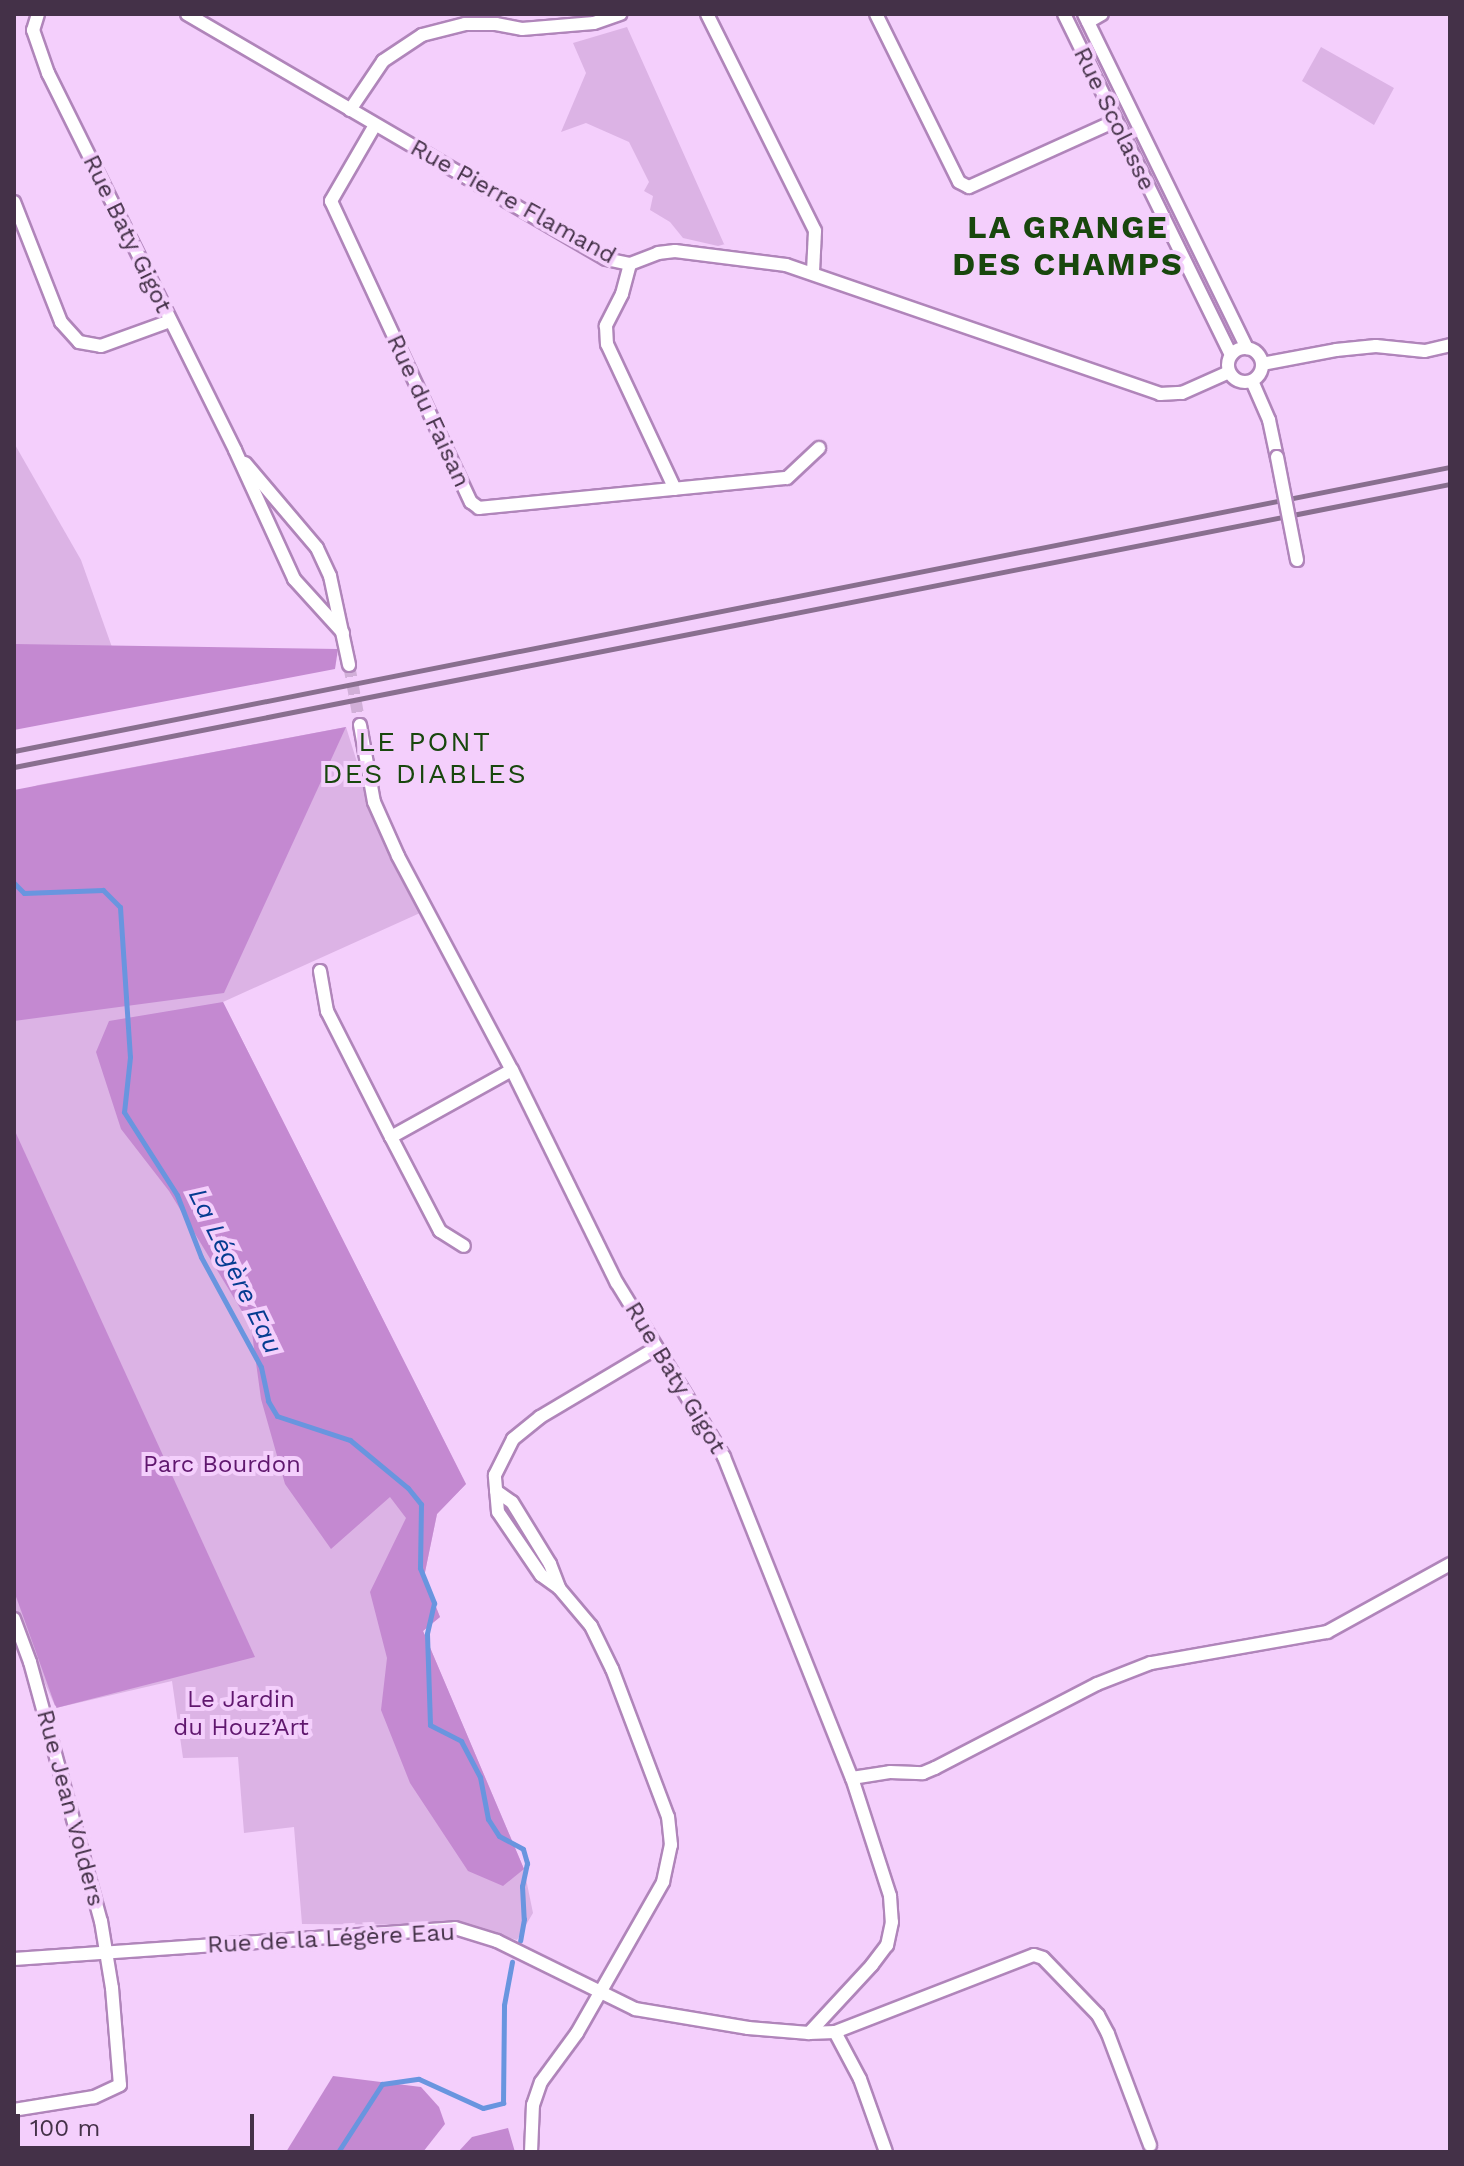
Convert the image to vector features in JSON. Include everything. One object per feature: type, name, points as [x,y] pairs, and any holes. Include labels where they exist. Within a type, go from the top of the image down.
[{"type":"street","name":"Rue Baty Gigot","points":[[38,14],[33,30],[48,73],[235,450],[294,579],[343,633]]},
{"type":"street","name":"Rue Pierre Flamand","points":[[187,14],[606,259],[630,264],[658,253],[675,251],[786,265],[1160,394],[1182,393],[1229,372]]},
{"type":"street","points":[[350,110],[383,61],[422,35],[465,24],[496,24],[522,29],[594,23],[620,14]]},
{"type":"street","points":[[707,14],[815,231],[813,272]]},
{"type":"street","points":[[876,14],[959,182],[969,187],[1115,121]]},
{"type":"street","name":"Rue Scolasse","points":[[1064,14],[1230,353]]},
{"type":"street","points":[[1086,18],[1102,14]]},
{"type":"street","name":"Rue Scolasse","points":[[1086,18],[1247,348]]},
{"type":"street","name":"Rue du Faisan","points":[[375,125],[331,201],[471,502],[479,508],[489,510],[787,478],[819,448]]},
{"type":"street","points":[[14,202],[61,322],[79,342],[101,346],[170,321]]},
{"type":"street","points":[[630,264],[622,294],[606,326],[607,344],[675,489]]},
{"type":"street","points":[[1262,364],[1349,348],[1393,346],[1425,351],[1450,345]]},
{"type":"street","points":[[1247,348],[1262,364],[1261,374],[1252,381],[1238,381],[1229,372],[1230,353],[1247,348]]},
{"type":"street","points":[[1252,381],[1272,435],[1297,560]]},
{"type":"street","name":"Rue Baty Gigot","points":[[235,450],[317,548],[330,576],[349,665]]},
{"type":"street","name":"Rue Baty Gigot","points":[[360,725],[374,802],[398,856],[512,1070],[617,1283],[716,1444],[743,1498],[852,1778],[890,1896],[892,1922],[887,1945],[809,2033]]},
{"type":"street","points":[[320,971],[327,1011],[440,1231],[464,1246]]},
{"type":"street","points":[[391,1137],[512,1070]]},
{"type":"street","points":[[531,2152],[533,2105],[541,2082],[577,2033],[597,1993],[663,1882],[671,1845],[668,1817],[612,1669],[591,1626],[559,1588],[541,1575],[498,1512],[495,1475],[513,1439],[540,1417],[656,1348]]},
{"type":"street","points":[[852,1778],[890,1772],[923,1773],[1097,1684],[1151,1663],[1327,1632],[1450,1564]]},
{"type":"street","name":"Rue Jean Volders","points":[[14,1619],[30,1662],[74,1821],[106,1952],[120,2085],[94,2097],[14,2110]]},
{"type":"street","name":"Rue de la Légère Eau","points":[[14,1959],[455,1928],[497,1941],[572,1977],[597,1993],[635,2009],[748,2028],[809,2033],[835,2032],[1026,1956],[1043,1958],[1103,2024],[1150,2145]]},
{"type":"street","points":[[835,2032],[860,2079],[886,2152]]},
{"type":"green space","points":[[627,27],[725,244],[718,246],[683,238],[670,222],[650,210],[653,196],[644,191],[649,182],[629,142],[586,123],[561,132],[586,73],[573,43]]},
{"type":"green space","points":[[1321,47],[1394,88],[1374,125],[1302,81]]},
{"type":"green space","points":[[14,443],[81,560],[113,650],[14,668]]},
{"type":"green space","name":"Parc Bourdon","points":[[346,727],[373,813],[420,913],[223,1002],[466,1484],[437,1514],[424,1577],[440,1617],[423,1631],[524,1869],[533,1913],[517,1940],[462,1925],[302,1924],[294,1827],[244,1833],[238,1757],[183,1758],[172,1681],[56,1708],[14,1615],[14,793],[38,785]]},
{"type":"shaded area","points":[[14,644],[338,649],[335,669],[14,730]]},
{"type":"shaded area","points":[[346,727],[224,993],[14,1021],[14,790]]},
{"type":"shaded area","points":[[223,1002],[466,1484],[437,1514],[424,1577],[440,1617],[423,1631],[524,1869],[503,1886],[468,1871],[410,1783],[381,1710],[387,1658],[370,1592],[406,1518],[390,1497],[331,1549],[285,1484],[261,1399],[251,1326],[169,1191],[121,1129],[96,1052],[109,1021]]},
{"type":"shaded area","points":[[14,1129],[255,1657],[56,1708],[14,1591]]},
{"type":"shaded area","points":[[333,2076],[421,2087],[439,2107],[445,2124],[423,2152],[286,2152]]},
{"type":"shaded area","points":[[508,2128],[515,2152],[458,2152],[472,2137]]},
{"type":"waterway","name":"La Légère Eau","points":[[14,883],[24,893],[103,890],[120,907],[130,1057],[124,1112],[177,1195],[201,1257],[261,1367],[268,1401],[277,1416],[350,1440],[408,1488],[421,1504],[420,1568],[434,1603],[427,1634],[430,1725],[461,1741],[480,1777],[488,1819],[499,1836],[523,1849],[527,1863],[522,1886],[524,1919],[520,1941]]},
{"type":"waterway","name":"La Légère Eau","points":[[338,2152],[382,2084],[419,2079],[483,2108],[503,2103],[504,2005],[512,1962]]},
{"type":"tunnel","points":[[349,665],[360,725]]},
{"type":"railway","points":[[14,751],[1450,467]]},
{"type":"railway","points":[[14,767],[1450,484]]},
{"type":"district","name":"LA GRANGE DES CHAMPS","points":[[1068,246]]},
{"type":"district","name":"LE PONT DES DIABLES","points":[[425,758]]},
{"type":"park label","name":"Le Jardin du Houz’Art","points":[[241,1714]]}]
